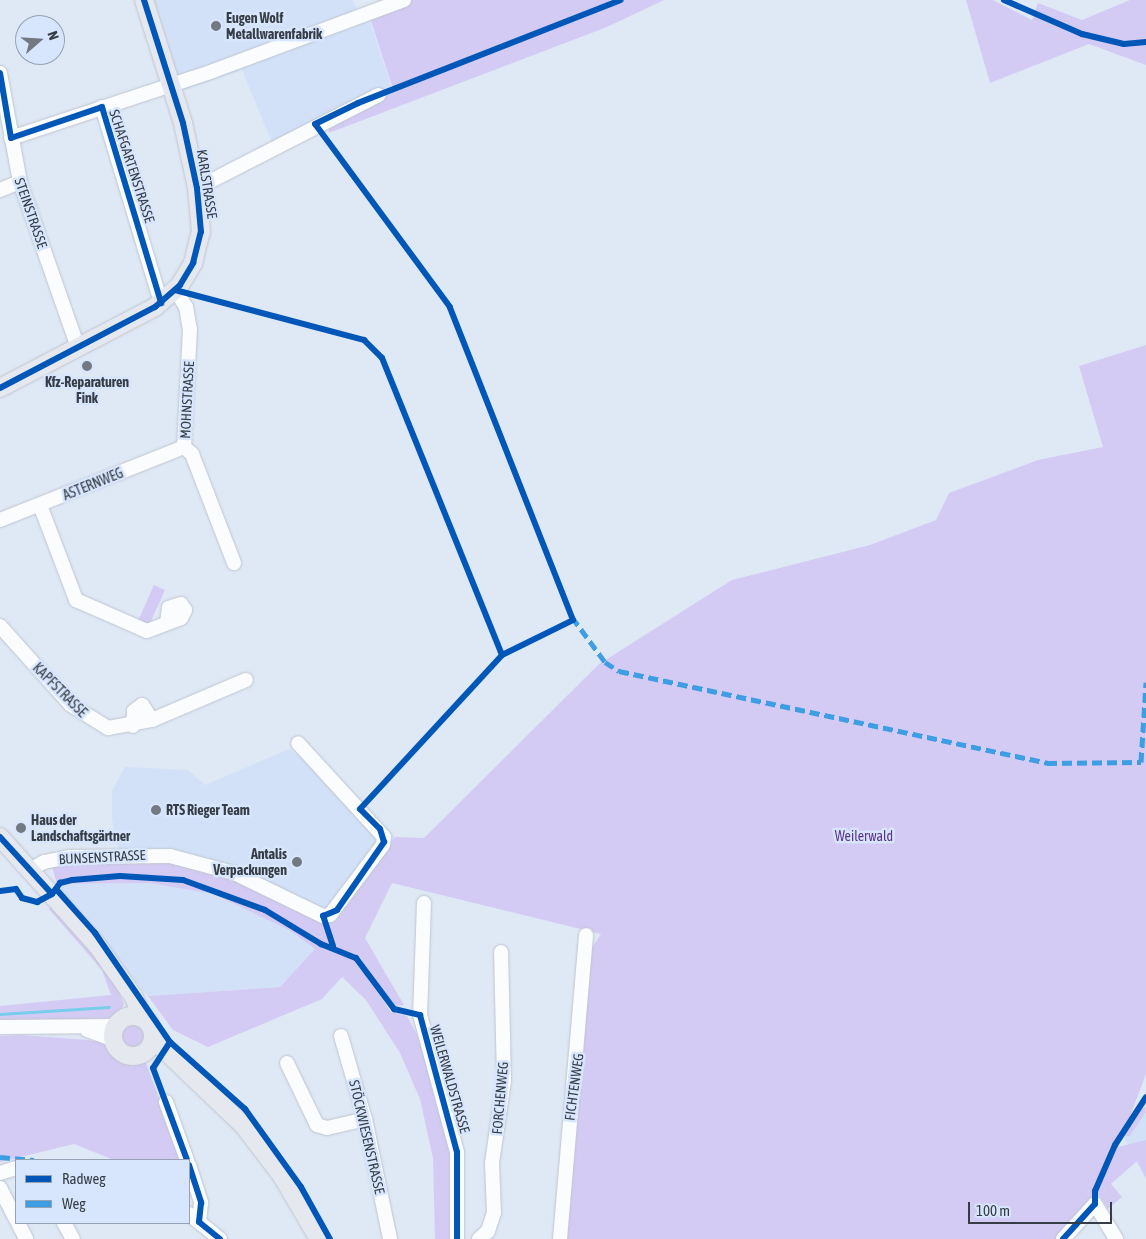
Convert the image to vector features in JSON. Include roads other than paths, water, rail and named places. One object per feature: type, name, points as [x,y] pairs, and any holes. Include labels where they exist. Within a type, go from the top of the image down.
[{"type":"main road","name":"KARLSTRASSE","points":[[0,388],[148,311],[167,292],[198,247],[197,188],[171,85],[144,0]]},
{"type":"main road","points":[[0,837],[97,945],[126,986],[124,1054],[149,1046]]},
{"type":"main road","points":[[125,1025],[151,1027],[149,1046]]},
{"type":"main road","points":[[149,1046],[183,1068],[224,1102],[254,1138],[319,1239]]},
{"type":"street","name":"SCHAFGARTENSTRASSE","points":[[11,138],[171,85],[404,0]]},
{"type":"street","name":"STEINSTRASSE","points":[[0,74],[20,182],[78,348]]},
{"type":"street","points":[[197,188],[378,95]]},
{"type":"street","name":"SCHAFGARTENSTRASSE","points":[[102,107],[167,292]]},
{"type":"street","points":[[0,190],[20,182]]},
{"type":"street","name":"MOHNSTRASSE","points":[[167,292],[186,306],[190,329],[184,447],[192,454],[234,563]]},
{"type":"street","name":"ASTERNWEG","points":[[0,520],[184,447]]},
{"type":"street","points":[[40,505],[76,600],[143,631],[167,622]]},
{"type":"street","name":"KAPFSTRASSE","points":[[0,626],[82,715],[108,728],[133,726],[152,720],[246,680]]},
{"type":"street","name":"BUNSENSTRASSE","points":[[30,870],[68,857],[170,856],[234,873],[323,916],[330,915],[384,837],[298,743]]},
{"type":"street","name":"WEILERWALDSTRASSE","points":[[424,903],[420,1016],[457,1152],[457,1239]]},
{"type":"street","name":"FICHTENWEG","points":[[560,1239],[586,935]]},
{"type":"street","name":"FORCHENWEG","points":[[478,1239],[488,1231],[494,1213],[492,1163],[504,1081],[500,952]]},
{"type":"street","points":[[0,1027],[84,1029],[125,1025]]},
{"type":"street","name":"STÖCKWIESENSTRASSE","points":[[341,1036],[365,1119],[390,1239]]},
{"type":"street","points":[[287,1063],[317,1125],[327,1128],[365,1119]]},
{"type":"street","points":[[166,1102],[187,1159]]},
{"type":"street","points":[[0,1173],[15,1168]]},
{"type":"street","points":[[190,1168],[201,1203],[194,1218],[220,1239]]},
{"type":"street","points":[[0,1188],[15,1217]]},
{"type":"street","points":[[1062,1239],[1096,1204],[1116,1239]]},
{"type":"street","points":[[18,1224],[26,1239]]},
{"type":"street","points":[[65,1224],[73,1239]]},
{"type":"waterway","points":[[0,1014],[109,1007]]},
{"type":"place","name":"Eugen Wolf Metallwarenfabrik","points":[[216,26]]},
{"type":"place","name":"Kfz-Reparaturen Fink","points":[[87,366]]},
{"type":"place","name":"RTS Rieger Team","points":[[156,810]]},
{"type":"place","name":"Haus der Landschaftsgärtner","points":[[21,828]]},
{"type":"place","name":"Antalis Verpackungen","points":[[297,862]]},
{"type":"park label","name":"Weilerwald","points":[[864,836]]}]
